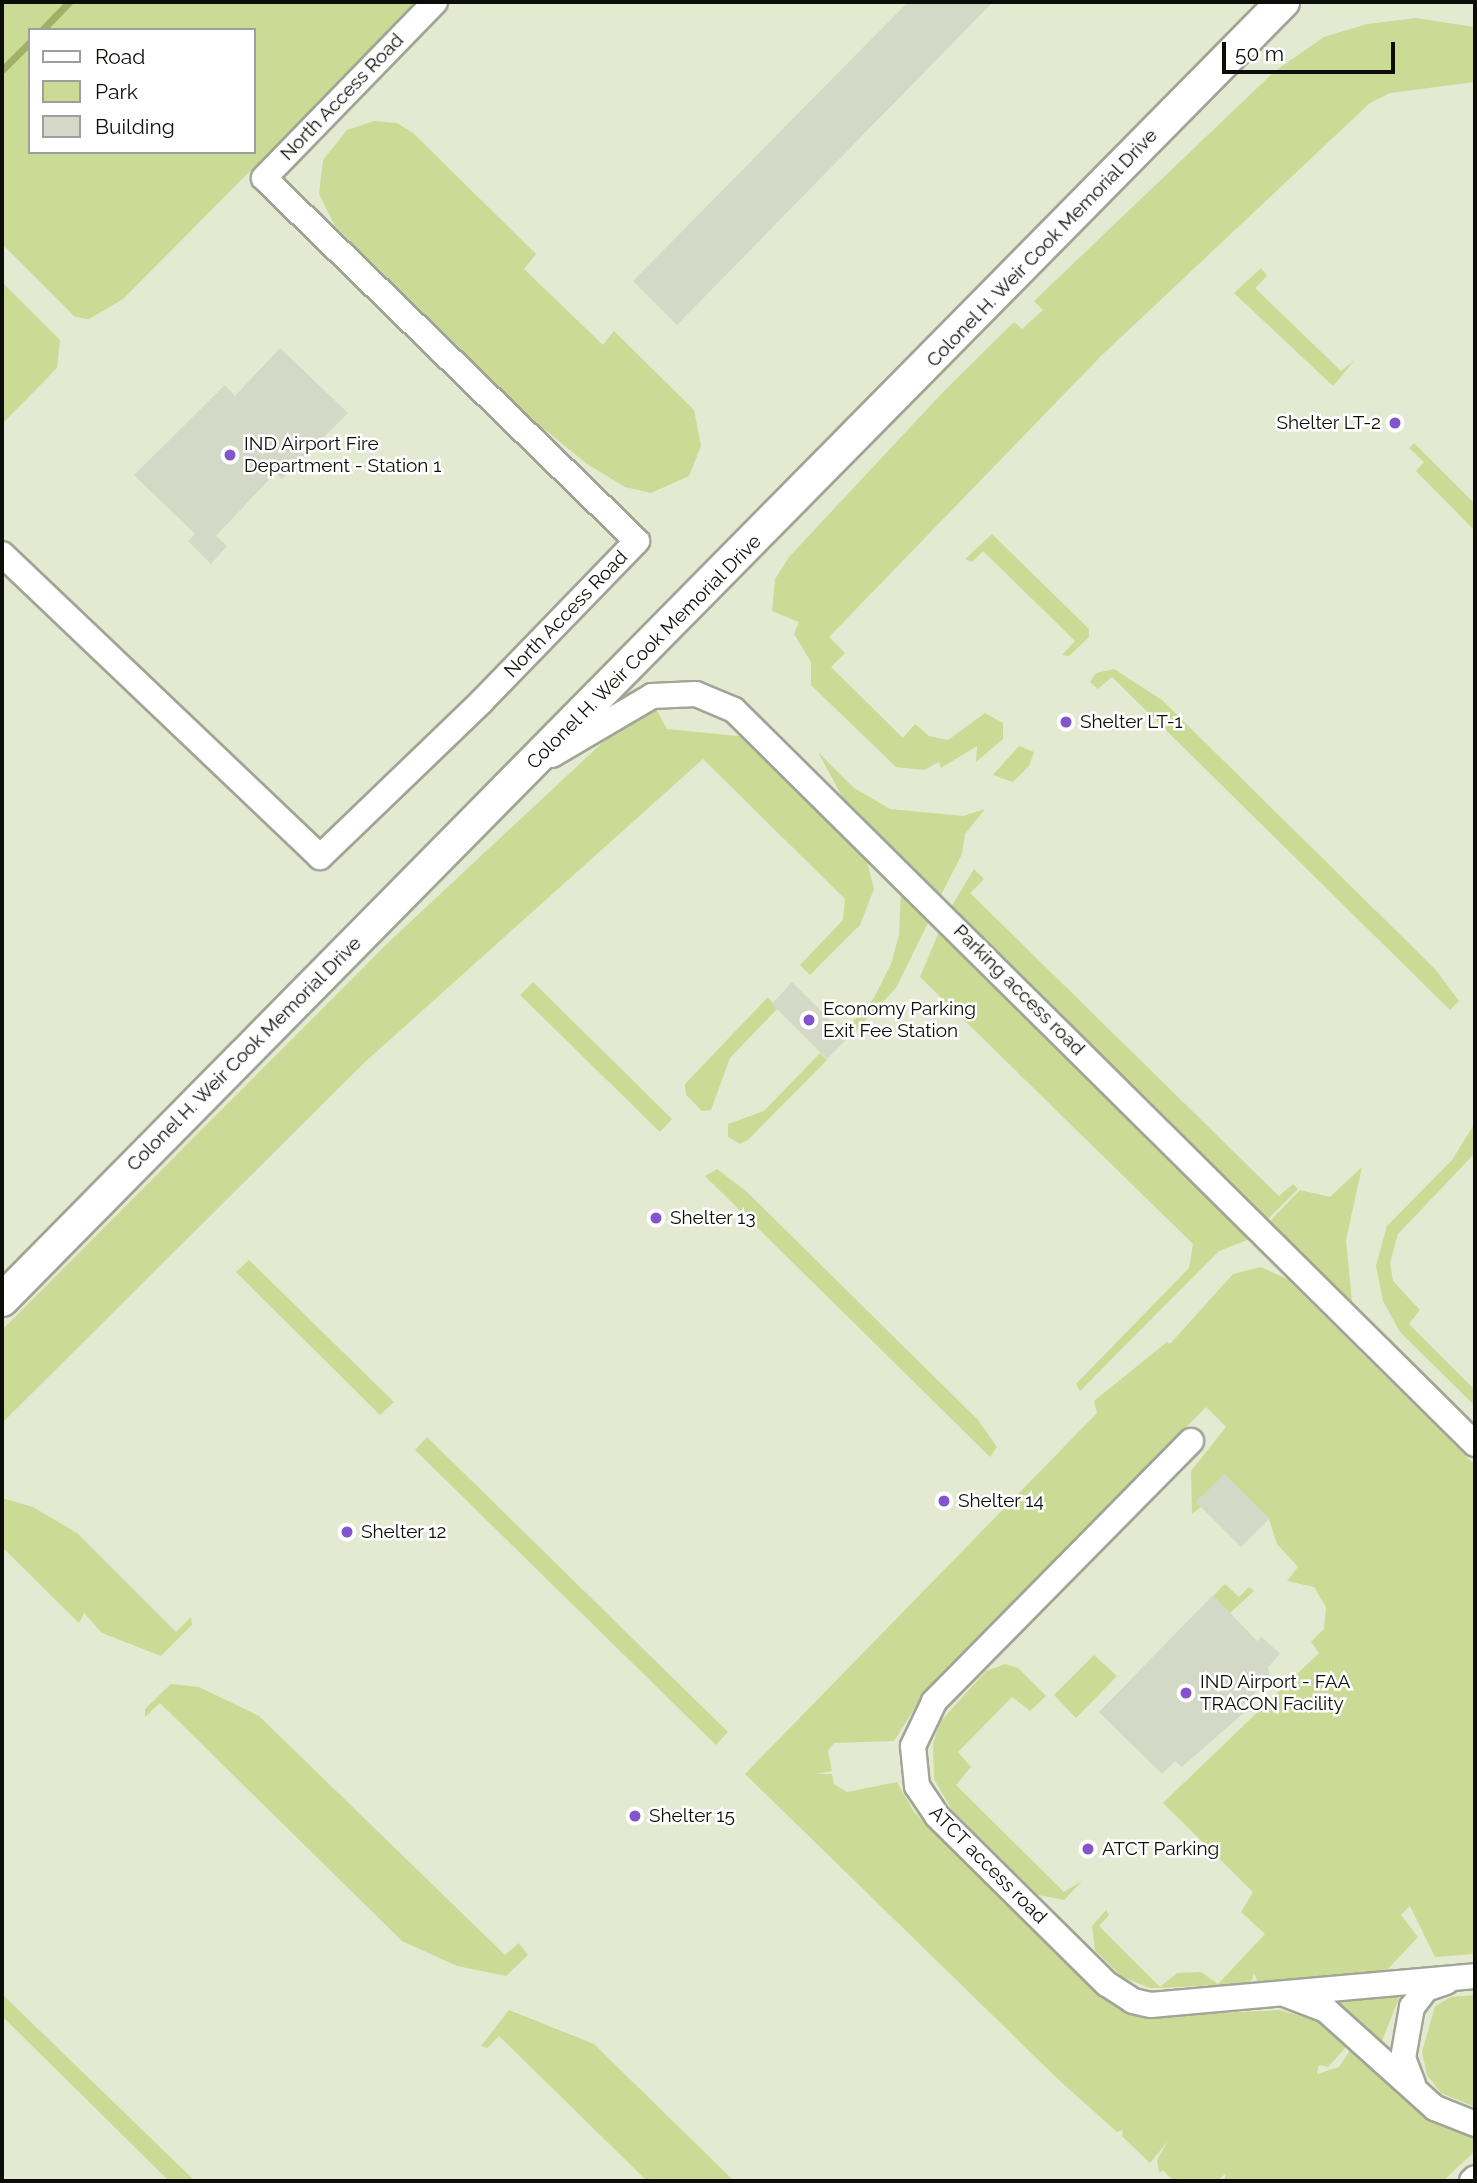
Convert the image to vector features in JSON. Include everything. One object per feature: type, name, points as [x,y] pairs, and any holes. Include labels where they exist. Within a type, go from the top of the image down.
[{"type":"street","name":"North Access Road","points":[[2,554],[320,857],[481,702],[637,541],[264,178],[435,2]]},
{"type":"street","name":"Colonel H. Weir Cook Memorial Drive","points":[[2,1300],[1283,2]]},
{"type":"street","name":"Parking access road","points":[[516,779],[652,696],[696,694],[734,710],[1475,1444]]},
{"type":"street","name":"ATCT access road","points":[[1191,1441],[934,1702],[917,1730],[912,1772],[937,1816],[1107,1983],[1133,2001],[1152,2005],[1286,1995],[1343,1984],[1469,1977]]},
{"type":"street","points":[[1418,2093],[1403,2058],[1412,2007],[1426,1989],[1469,1977]]},
{"type":"street","name":"ATCT access road","points":[[1286,1995],[1326,2010],[1435,2108],[1475,2124]]},
{"type":"shaded area","points":[[2,2],[1475,2],[1475,2181],[2,2181]]},
{"type":"green space","points":[[2,2],[418,2],[123,299],[89,319],[75,317],[2,244]]},
{"type":"green space","points":[[1416,18],[1475,27],[1475,82],[1390,93],[1370,103],[1101,356],[829,637],[845,653],[831,667],[903,738],[915,724],[929,736],[948,740],[985,713],[1003,723],[1003,739],[976,762],[977,746],[941,768],[939,762],[924,770],[896,767],[811,685],[811,662],[794,634],[799,622],[772,611],[775,579],[789,557],[944,391],[1014,322],[1022,329],[1043,310],[1034,301],[1275,71],[1324,37],[1367,24]]},
{"type":"green space","points":[[374,121],[397,123],[413,133],[536,254],[524,269],[603,345],[614,331],[694,410],[701,446],[689,476],[651,493],[625,487],[587,464],[527,415],[335,226],[319,194],[323,160],[347,130]]},
{"type":"green space","points":[[1261,268],[1267,276],[1255,288],[1341,371],[1355,360],[1333,386],[1234,293]]},
{"type":"green space","points":[[2,282],[60,340],[57,368],[2,424]]},
{"type":"green space","points":[[1414,443],[1475,504],[1475,531],[1416,471],[1424,462],[1409,448]]},
{"type":"green space","points":[[992,534],[1089,629],[1089,637],[1069,656],[1062,655],[1075,641],[983,551],[972,562],[965,559]]},
{"type":"green space","points":[[1114,669],[1162,700],[1435,969],[1459,1001],[1450,1010],[1112,677],[1098,689],[1090,682],[1096,673]]},
{"type":"green space","points":[[655,707],[667,729],[748,737],[866,857],[874,889],[860,925],[810,975],[800,965],[843,920],[845,899],[703,759],[365,1062],[2,1423],[2,1330],[392,939],[632,715]]},
{"type":"green space","points":[[1019,746],[1034,752],[1029,766],[1013,782],[993,775]]},
{"type":"green space","points":[[818,752],[854,788],[890,809],[963,816],[985,809],[965,834],[962,854],[940,897],[846,804]]},
{"type":"green space","points":[[974,869],[984,879],[970,893],[1279,1196],[1293,1184],[1298,1189],[1268,1219],[951,907]]},
{"type":"green space","points":[[901,892],[931,917],[896,988],[849,1038],[843,1032],[874,998],[891,964],[899,935]]},
{"type":"green space","points":[[941,927],[1252,1238],[1219,1251],[1080,1391],[1076,1384],[1189,1268],[1193,1244],[920,977]]},
{"type":"green space","points":[[533,982],[672,1119],[660,1132],[520,995]]},
{"type":"green space","points":[[768,997],[777,1009],[730,1058],[711,1110],[702,1111],[686,1095],[685,1084]]},
{"type":"green space","points":[[820,1053],[827,1060],[748,1140],[740,1144],[728,1137],[728,1124],[764,1111]]},
{"type":"green space","points":[[1475,1123],[1475,1153],[1398,1234],[1390,1263],[1393,1281],[1420,1310],[1409,1324],[1475,1390],[1475,1406],[1400,1332],[1383,1301],[1376,1266],[1387,1226],[1452,1160]]},
{"type":"green space","points":[[1362,1167],[1346,1240],[1352,1302],[1270,1221],[1300,1190],[1330,1197]]},
{"type":"green space","points":[[717,1169],[746,1191],[978,1420],[997,1447],[990,1457],[705,1176]]},
{"type":"green space","points":[[249,1260],[394,1402],[380,1415],[236,1272]]},
{"type":"green space","points":[[1261,1267],[1287,1279],[1475,1465],[1475,1954],[1435,1957],[1410,1906],[1401,1915],[1418,1937],[1385,1972],[1258,1982],[1254,1973],[1251,1982],[1218,1985],[1150,1988],[1122,1977],[1095,1950],[1092,1926],[1106,1910],[1109,1915],[1099,1926],[1160,1987],[1177,1973],[1201,1972],[1218,1984],[1265,1934],[1241,1912],[1253,1892],[1163,1803],[1319,1653],[1311,1642],[1324,1629],[1326,1607],[1314,1587],[1287,1581],[1298,1567],[1277,1544],[1269,1519],[1225,1475],[1196,1502],[1201,1507],[1192,1514],[1191,1471],[1226,1427],[1206,1407],[923,1695],[894,1741],[834,1743],[828,1751],[832,1771],[816,1774],[832,1774],[834,1784],[847,1792],[897,1782],[914,1812],[1121,2010],[1154,2016],[1280,2010],[1322,2022],[1349,2044],[1328,2067],[1319,2065],[1317,2074],[1339,2067],[1352,2047],[1425,2119],[1475,2138],[1475,2151],[1443,2181],[1225,2181],[1225,2174],[1217,2181],[1174,2181],[1163,2170],[1159,2173],[1157,2160],[1168,2141],[1150,2163],[1122,2136],[1123,2130],[1117,2132],[1061,2082],[745,1774],[1097,1413],[1094,1401],[1167,1342],[1170,1344],[1233,1274]]},
{"type":"green space","points":[[427,1437],[728,1732],[716,1745],[415,1450]]},
{"type":"green space","points":[[2,1498],[33,1507],[77,1533],[176,1632],[191,1617],[192,1625],[161,1656],[102,1633],[84,1613],[79,1623],[2,1547]]},
{"type":"green space","points":[[1225,1584],[1239,1597],[1249,1587],[1254,1591],[1230,1613],[1213,1596]]},
{"type":"green space","points":[[1094,1655],[1117,1676],[1076,1718],[1054,1695]]},
{"type":"green space","points":[[1005,1664],[1018,1668],[1046,1696],[1030,1711],[1012,1697],[958,1752],[971,1767],[956,1785],[1064,1892],[1082,1881],[1064,1900],[1038,1895],[952,1810],[934,1779],[933,1744],[940,1722],[986,1671]]},
{"type":"green space","points":[[171,1684],[199,1687],[259,1716],[505,1955],[519,1943],[528,1955],[506,1976],[457,1966],[402,1941],[160,1703],[145,1717],[145,1709]]},
{"type":"green space","points":[[1401,1993],[1381,2043],[1335,1999]]},
{"type":"green space","points":[[2,1994],[195,2181],[169,2181],[2,2016]]},
{"type":"green space","points":[[1475,1995],[1475,2107],[1441,2093],[1427,2075],[1422,2052],[1435,2006],[1451,1997]]},
{"type":"green space","points":[[509,2010],[594,2044],[734,2181],[647,2181],[499,2036],[487,2048],[481,2046]]},
{"type":"building","points":[[908,2],[993,2],[677,325],[633,281]]},
{"type":"building","name":"IND Airport Fire Department - Station 1","points":[[280,348],[348,413],[282,479],[275,473],[216,536],[227,546],[211,564],[188,541],[195,534],[134,475],[225,385],[235,396]]},
{"type":"building","name":"Economy Parking Exit Fee Station","points":[[792,982],[848,1038],[827,1059],[772,1004]]},
{"type":"building","points":[[1224,1474],[1269,1519],[1241,1547],[1196,1502]]},
{"type":"building","name":"IND Airport - FAA TRACON Facility","points":[[1213,1595],[1257,1641],[1262,1637],[1280,1654],[1268,1667],[1270,1678],[1242,1706],[1246,1711],[1182,1767],[1175,1761],[1162,1774],[1099,1712]]},
{"type":"waterway","points":[[44,28],[69,2]]},
{"type":"waterway","points":[[2,70],[28,44]]},
{"type":"place","name":"Shelter LT-2","points":[[1395,423]]},
{"type":"place","name":"IND Airport Fire Department - Station 1","points":[[230,455]]},
{"type":"place","name":"Shelter LT-1","points":[[1066,722]]},
{"type":"place","name":"Economy Parking Exit Fee Station","points":[[809,1020]]},
{"type":"place","name":"Shelter 13","points":[[656,1218]]},
{"type":"place","name":"Shelter 14","points":[[944,1501]]},
{"type":"place","name":"Shelter 12","points":[[347,1532]]},
{"type":"place","name":"IND Airport - FAA TRACON Facility","points":[[1186,1693]]},
{"type":"place","name":"Shelter 15","points":[[635,1816]]},
{"type":"place","name":"ATCT Parking","points":[[1088,1849]]}]
